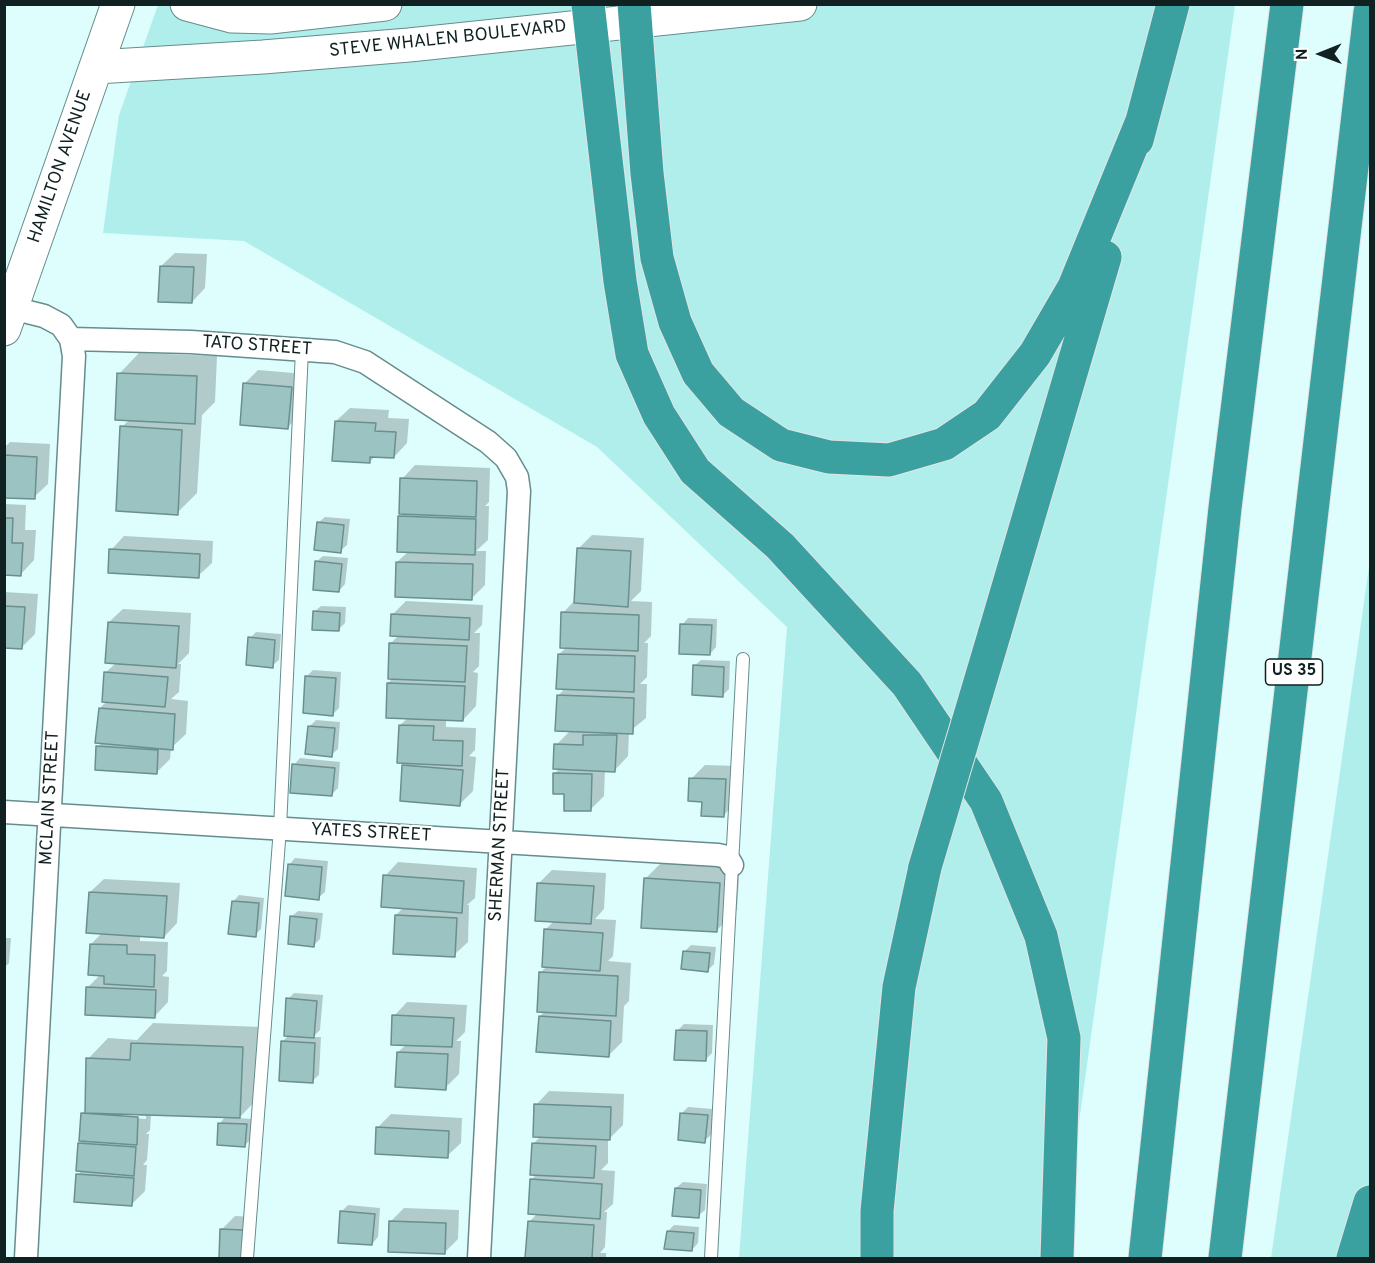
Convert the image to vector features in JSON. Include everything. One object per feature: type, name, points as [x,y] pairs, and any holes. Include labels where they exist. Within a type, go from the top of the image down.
[{"type":"highway","points":[[877,1258],[877,1211],[899,987],[925,867],[1076,360],[1173,4]]},
{"type":"highway","points":[[1145,1258],[1225,508],[1287,4]]},
{"type":"highway","name":"US 35","points":[[1226,1258],[1371,12]]},
{"type":"highway","points":[[634,13],[647,173],[657,258],[675,322],[698,373],[731,412],[781,445],[829,458],[889,460],[944,444],[987,415],[1035,354],[1074,287],[1142,121]]},
{"type":"highway","points":[[589,15],[620,281],[632,354],[659,415],[695,471],[780,546],[907,684],[986,801],[1041,936],[1064,1038],[1057,1258]]},
{"type":"highway","points":[[1353,1258],[1371,1202]]},
{"type":"street","name":"HAMILTON AVENUE","points":[[8,319],[117,4]]},
{"type":"street","points":[[186,4],[232,16],[270,17],[385,4]]},
{"type":"street","name":"STEVE WHALEN BOULEVARD","points":[[96,67],[285,56],[589,15],[800,4]]},
{"type":"street","points":[[8,319],[44,316],[61,325],[70,339]]},
{"type":"street","name":"TATO STREET","points":[[70,339],[191,342],[335,352],[365,362],[488,442]]},
{"type":"street","name":"MCLAIN STREET","points":[[26,1258],[74,356],[70,339]]},
{"type":"street","name":"SHERMAN STREET","points":[[479,1258],[519,491],[517,477],[506,458],[488,442]]},
{"type":"street","name":"YATES STREET","points":[[4,812],[718,855],[727,857],[732,865]]},
{"type":"lane","points":[[247,1258],[280,828],[302,350]]},
{"type":"lane","points":[[711,1258],[743,660]]},
{"type":"shaded area","points":[[158,5],[1235,5],[1060,1258],[739,1258],[787,627],[597,447],[244,241],[103,233],[119,115]]},
{"type":"shaded area","points":[[1370,560],[1370,1258],[1271,1258]]},
{"type":"building","points":[[160,266],[194,267],[192,303],[158,302]]},
{"type":"building","points":[[117,373],[197,376],[195,424],[115,420]]},
{"type":"building","points":[[243,383],[292,387],[288,429],[240,425]]},
{"type":"building","points":[[335,421],[376,423],[375,431],[396,432],[394,458],[370,457],[370,463],[332,461]]},
{"type":"building","points":[[120,426],[182,430],[178,515],[116,511]]},
{"type":"building","points":[[4,455],[37,457],[35,499],[4,498]]},
{"type":"building","points":[[400,478],[477,481],[476,517],[399,514]]},
{"type":"building","points":[[398,516],[476,519],[475,555],[397,552]]},
{"type":"building","points":[[4,518],[13,518],[12,543],[23,543],[21,576],[4,575]]},
{"type":"building","points":[[317,522],[344,525],[341,553],[314,550]]},
{"type":"building","points":[[577,548],[631,551],[628,607],[574,603]]},
{"type":"building","points":[[109,549],[200,554],[199,578],[108,573]]},
{"type":"building","points":[[315,561],[342,564],[339,592],[313,590]]},
{"type":"building","points":[[396,562],[473,564],[472,600],[395,597]]},
{"type":"building","points":[[4,606],[25,607],[22,649],[4,648]]},
{"type":"building","points":[[313,611],[340,613],[339,631],[312,630]]},
{"type":"building","points":[[561,612],[639,615],[638,651],[560,648]]},
{"type":"building","points":[[391,614],[470,618],[469,640],[390,636]]},
{"type":"building","points":[[108,622],[179,626],[176,668],[105,663]]},
{"type":"building","points":[[680,624],[712,625],[710,655],[679,654]]},
{"type":"building","points":[[248,637],[275,640],[273,668],[246,665]]},
{"type":"building","points":[[389,643],[467,646],[465,682],[388,679]]},
{"type":"building","points":[[558,654],[635,656],[634,692],[556,689]]},
{"type":"building","points":[[693,665],[724,667],[723,697],[692,695]]},
{"type":"building","points":[[104,672],[168,677],[165,707],[102,702]]},
{"type":"building","points":[[305,676],[336,678],[333,716],[303,713]]},
{"type":"building","points":[[387,683],[465,686],[463,721],[386,718]]},
{"type":"building","points":[[557,695],[634,698],[633,734],[555,731]]},
{"type":"building","points":[[99,708],[175,714],[173,750],[95,743]]},
{"type":"building","points":[[399,725],[434,726],[433,740],[463,741],[462,766],[397,763]]},
{"type":"building","points":[[308,726],[335,728],[332,757],[305,754]]},
{"type":"building","points":[[583,735],[617,735],[615,772],[553,769],[554,744],[583,745]]},
{"type":"building","points":[[96,746],[158,750],[157,774],[95,770]]},
{"type":"building","points":[[292,764],[335,768],[332,796],[290,793]]},
{"type":"building","points":[[402,765],[463,770],[460,806],[400,801]]},
{"type":"building","points":[[553,773],[592,774],[591,811],[564,811],[564,794],[553,794]]},
{"type":"building","points":[[689,778],[726,779],[724,817],[701,816],[702,802],[688,801]]},
{"type":"building","points":[[288,864],[322,867],[319,900],[285,896]]},
{"type":"building","points":[[383,875],[464,881],[462,913],[381,907]]},
{"type":"building","points":[[644,878],[720,883],[717,932],[641,928]]},
{"type":"building","points":[[537,883],[594,886],[591,924],[535,921]]},
{"type":"building","points":[[89,892],[167,896],[164,938],[86,933]]},
{"type":"building","points":[[232,901],[259,903],[256,937],[228,934]]},
{"type":"building","points":[[395,915],[457,918],[455,957],[393,954]]},
{"type":"building","points":[[290,916],[317,919],[314,947],[288,944]]},
{"type":"building","points":[[544,929],[603,933],[600,971],[542,967]]},
{"type":"building","points":[[90,944],[127,945],[127,954],[155,955],[154,987],[104,984],[104,976],[88,975]]},
{"type":"building","points":[[683,951],[710,953],[708,972],[681,969]]},
{"type":"building","points":[[539,972],[618,976],[616,1016],[537,1012]]},
{"type":"building","points":[[86,987],[156,990],[155,1018],[85,1015]]},
{"type":"building","points":[[286,998],[317,1001],[314,1038],[284,1036]]},
{"type":"building","points":[[392,1015],[454,1018],[452,1047],[391,1045]]},
{"type":"building","points":[[539,1016],[611,1021],[609,1057],[536,1052]]},
{"type":"building","points":[[676,1030],[707,1031],[706,1061],[674,1060]]},
{"type":"building","points":[[281,1041],[315,1043],[313,1083],[279,1081]]},
{"type":"building","points":[[131,1043],[243,1047],[240,1118],[85,1113],[86,1058],[130,1060]]},
{"type":"building","points":[[397,1052],[448,1054],[446,1090],[395,1087]]},
{"type":"building","points":[[534,1104],[611,1107],[610,1140],[533,1137]]},
{"type":"building","points":[[81,1113],[138,1117],[137,1145],[79,1141]]},
{"type":"building","points":[[680,1113],[708,1115],[705,1143],[678,1140]]},
{"type":"building","points":[[218,1123],[247,1124],[245,1147],[217,1145]]},
{"type":"building","points":[[376,1127],[449,1131],[448,1158],[375,1154]]},
{"type":"building","points":[[78,1143],[136,1147],[134,1176],[76,1171]]},
{"type":"building","points":[[532,1143],[596,1146],[594,1178],[530,1175]]},
{"type":"building","points":[[76,1174],[134,1178],[132,1206],[74,1202]]},
{"type":"building","points":[[530,1179],[602,1184],[600,1219],[528,1214]]},
{"type":"building","points":[[675,1188],[701,1190],[699,1218],[672,1216]]},
{"type":"building","points":[[340,1211],[375,1214],[372,1245],[338,1243]]},
{"type":"building","points":[[389,1221],[446,1223],[445,1254],[388,1252]]},
{"type":"building","points":[[528,1221],[594,1225],[592,1258],[525,1258]]},
{"type":"building","points":[[220,1229],[243,1230],[242,1258],[219,1258]]},
{"type":"building","points":[[667,1231],[694,1233],[692,1251],[664,1249]]}]
